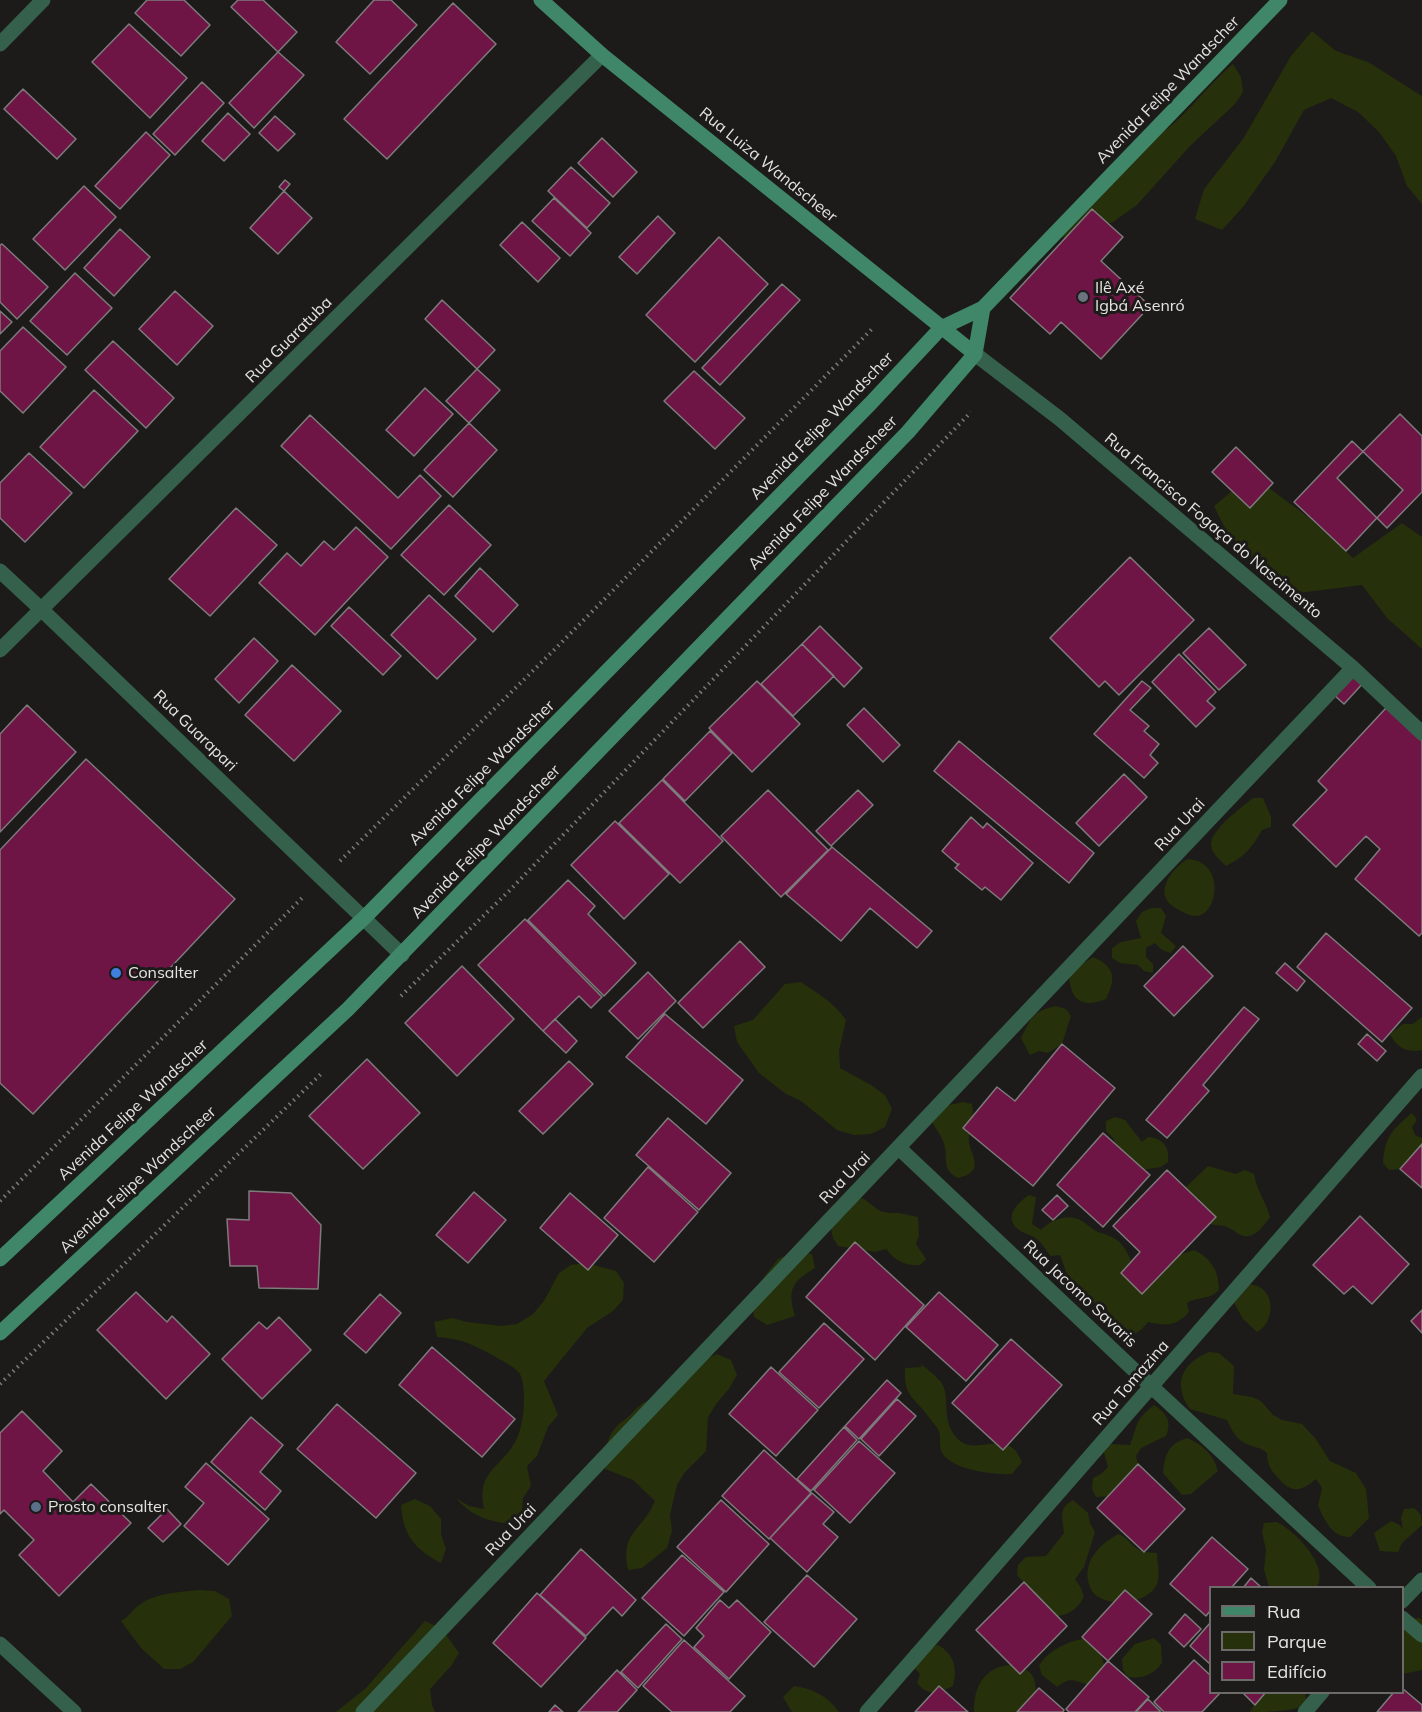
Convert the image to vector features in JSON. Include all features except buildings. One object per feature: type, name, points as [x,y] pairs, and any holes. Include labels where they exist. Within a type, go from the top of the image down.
[{"type":"main road","name":"Rua Luiza Wandscheer","points":[[541,0],[602,55],[975,354]]},
{"type":"main road","name":"Avenida Felipe Wandscher","points":[[0,1259],[365,917],[870,404],[941,328],[983,308],[1280,0]]},
{"type":"main road","points":[[975,354],[983,308]]},
{"type":"main road","name":"Avenida Felipe Wandscheer","points":[[0,1333],[348,1009],[402,955],[908,432],[975,354]]},
{"type":"street","points":[[0,44],[43,0]]},
{"type":"street","name":"Rua Guaratuba","points":[[0,650],[602,55]]},
{"type":"street","name":"Rua Francisco Fogaça do Nascimento","points":[[975,354],[1060,419],[1353,668],[1422,733]]},
{"type":"street","name":"Rua Guarapari","points":[[0,572],[365,917],[402,955]]},
{"type":"street","name":"Rua Urai","points":[[363,1712],[1353,668]]},
{"type":"street","name":"Rua Tomazina","points":[[867,1712],[1422,1076]]},
{"type":"street","name":"Rua Jacomo Savaris","points":[[899,1148],[1152,1387],[1368,1586]]},
{"type":"street","points":[[1404,1599],[1422,1580]]},
{"type":"street","points":[[1404,1620],[1422,1635]]},
{"type":"street","points":[[0,1644],[74,1712]]},
{"type":"street","points":[[1305,1712],[1320,1694]]},
{"type":"path","points":[[0,1201],[555,649],[872,329]]},
{"type":"green space","points":[[1312,31],[1336,51],[1368,62],[1422,96],[1422,204],[1407,186],[1396,156],[1379,132],[1358,112],[1331,98],[1304,110],[1275,162],[1243,207],[1222,230],[1195,219],[1204,189],[1243,139],[1291,56]]},
{"type":"green space","points":[[1233,64],[1241,77],[1243,92],[1235,104],[1190,146],[1137,205],[1113,222],[1068,238],[1053,236],[1160,134],[1180,118]]},
{"type":"green space","points":[[1238,486],[1269,488],[1308,517],[1353,558],[1402,523],[1422,537],[1422,649],[1387,618],[1362,585],[1290,594],[1247,555],[1228,534],[1214,506]]},
{"type":"green space","points":[[1253,798],[1263,798],[1271,817],[1271,827],[1262,830],[1247,851],[1226,866],[1212,850],[1213,837],[1229,818]]},
{"type":"green space","points":[[1188,859],[1200,862],[1209,869],[1215,889],[1209,908],[1203,914],[1195,916],[1174,907],[1165,895],[1167,881],[1171,874]]},
{"type":"green space","points":[[1151,908],[1161,908],[1166,916],[1161,933],[1176,946],[1171,953],[1162,950],[1155,943],[1146,948],[1146,957],[1153,964],[1153,973],[1144,971],[1138,965],[1120,963],[1112,958],[1112,948],[1121,942],[1141,938],[1136,921],[1142,912]]},
{"type":"green space","points":[[1093,957],[1110,969],[1112,980],[1106,999],[1090,1003],[1079,1000],[1075,996],[1069,975]]},
{"type":"green space","points":[[801,982],[831,1003],[846,1020],[839,1051],[840,1068],[885,1095],[892,1109],[885,1127],[871,1134],[854,1135],[837,1130],[801,1101],[786,1094],[759,1073],[737,1042],[734,1026],[753,1020],[785,984]]},
{"type":"green space","points":[[1056,1006],[1066,1009],[1071,1016],[1062,1044],[1048,1053],[1039,1051],[1030,1055],[1021,1038],[1027,1026],[1037,1013]]},
{"type":"green space","points":[[1422,1017],[1422,1050],[1411,1051],[1399,1046],[1390,1034],[1403,1024],[1413,1024]]},
{"type":"green space","points":[[963,1102],[972,1104],[973,1108],[969,1142],[975,1166],[968,1175],[958,1178],[947,1167],[943,1141],[932,1122],[945,1106]]},
{"type":"green space","points":[[1412,1113],[1417,1120],[1412,1127],[1415,1135],[1422,1138],[1422,1153],[1400,1169],[1389,1170],[1383,1163],[1388,1140],[1395,1129]]},
{"type":"green space","points":[[1115,1117],[1125,1120],[1142,1142],[1148,1137],[1161,1141],[1167,1148],[1168,1162],[1161,1167],[1142,1170],[1122,1155],[1113,1138],[1106,1131],[1106,1121]]},
{"type":"green space","points":[[1208,1166],[1236,1174],[1245,1170],[1254,1174],[1270,1217],[1255,1233],[1243,1236],[1225,1226],[1211,1224],[1199,1212],[1186,1187]]},
{"type":"green space","points":[[1029,1195],[1036,1197],[1032,1224],[1041,1230],[1049,1223],[1059,1219],[1075,1218],[1119,1241],[1136,1269],[1194,1250],[1213,1266],[1219,1290],[1211,1296],[1187,1303],[1189,1312],[1175,1323],[1165,1325],[1148,1322],[1128,1339],[1115,1333],[1094,1303],[1082,1295],[1069,1280],[1060,1255],[1051,1256],[1042,1244],[1016,1227],[1012,1217],[1015,1207]]},
{"type":"green space","points":[[855,1197],[864,1199],[880,1211],[918,1217],[919,1235],[916,1244],[926,1259],[920,1265],[910,1265],[897,1260],[886,1249],[875,1252],[838,1246],[831,1229]]},
{"type":"green space","points":[[796,1251],[812,1254],[815,1268],[796,1282],[793,1287],[792,1299],[795,1316],[767,1325],[754,1317],[752,1302],[757,1286],[778,1259]]},
{"type":"green space","points":[[586,1263],[616,1271],[624,1283],[623,1300],[613,1311],[587,1328],[544,1381],[558,1415],[548,1427],[537,1456],[527,1466],[531,1486],[523,1498],[522,1515],[511,1524],[480,1517],[456,1498],[469,1506],[484,1509],[482,1496],[487,1477],[511,1448],[519,1432],[524,1406],[522,1380],[517,1370],[485,1351],[462,1341],[437,1337],[434,1322],[452,1318],[501,1326],[517,1324],[533,1314],[544,1301],[559,1273],[571,1265]]},
{"type":"green space","points":[[1248,1284],[1258,1286],[1264,1291],[1270,1303],[1271,1310],[1267,1323],[1257,1332],[1243,1319],[1234,1303]]},
{"type":"green space","points":[[1209,1352],[1219,1353],[1234,1366],[1233,1394],[1252,1397],[1261,1401],[1273,1415],[1282,1420],[1302,1424],[1315,1438],[1330,1461],[1356,1473],[1366,1489],[1369,1518],[1350,1537],[1338,1535],[1326,1522],[1318,1506],[1322,1488],[1316,1479],[1302,1488],[1288,1487],[1272,1470],[1267,1453],[1241,1441],[1227,1420],[1190,1409],[1182,1391],[1183,1375],[1192,1362]]},
{"type":"green space","points":[[717,1354],[731,1360],[737,1375],[708,1417],[706,1451],[685,1472],[677,1485],[670,1515],[672,1531],[667,1548],[642,1568],[628,1570],[626,1557],[629,1539],[655,1501],[633,1480],[605,1469],[609,1439],[619,1424],[641,1405],[701,1361]]},
{"type":"green space","points":[[920,1363],[939,1379],[944,1388],[947,1417],[952,1432],[958,1439],[971,1445],[1009,1446],[1016,1451],[1022,1462],[1012,1474],[971,1470],[945,1457],[941,1450],[939,1431],[908,1392],[906,1386],[905,1368],[922,1367]]},
{"type":"green space","points":[[1154,1405],[1167,1418],[1166,1436],[1141,1448],[1136,1456],[1138,1464],[1114,1496],[1096,1497],[1092,1489],[1093,1478],[1108,1467],[1103,1449],[1111,1444],[1130,1445],[1140,1419]]},
{"type":"green space","points":[[1187,1438],[1198,1443],[1207,1451],[1218,1471],[1191,1494],[1182,1495],[1163,1473],[1169,1451],[1176,1443]]},
{"type":"green space","points":[[415,1499],[430,1506],[441,1519],[441,1534],[446,1549],[441,1563],[417,1547],[404,1525],[401,1505]]},
{"type":"green space","points":[[1073,1500],[1088,1513],[1095,1532],[1084,1567],[1075,1579],[1084,1597],[1072,1611],[1054,1617],[1017,1575],[1018,1565],[1026,1557],[1046,1556],[1064,1533],[1063,1510]]},
{"type":"green space","points":[[1414,1508],[1421,1515],[1422,1525],[1402,1543],[1398,1552],[1380,1551],[1374,1533],[1391,1521],[1400,1525],[1403,1530],[1401,1518],[1404,1509]]},
{"type":"green space","points":[[1277,1522],[1293,1533],[1309,1550],[1319,1569],[1320,1579],[1317,1586],[1269,1586],[1264,1570],[1266,1550],[1262,1532],[1264,1523]]},
{"type":"green space","points":[[1119,1534],[1138,1550],[1157,1553],[1158,1581],[1148,1594],[1140,1599],[1112,1602],[1095,1595],[1089,1585],[1087,1572],[1096,1552]]},
{"type":"green space","points":[[199,1590],[215,1591],[229,1599],[232,1616],[193,1662],[180,1669],[164,1669],[141,1648],[121,1621],[139,1605],[152,1598]]},
{"type":"green space","points":[[1409,1619],[1422,1620],[1422,1670],[1404,1674],[1404,1623]]},
{"type":"green space","points":[[425,1621],[442,1629],[459,1653],[451,1666],[430,1689],[435,1712],[336,1712],[366,1688]]},
{"type":"green space","points":[[1154,1638],[1161,1645],[1162,1663],[1155,1671],[1147,1675],[1128,1677],[1123,1670],[1122,1659],[1135,1644]]},
{"type":"green space","points":[[1083,1639],[1098,1651],[1105,1668],[1095,1685],[1072,1680],[1057,1687],[1042,1675],[1039,1666],[1058,1648]]},
{"type":"green space","points":[[919,1644],[929,1648],[938,1645],[948,1653],[955,1667],[953,1686],[930,1692],[917,1683],[920,1674],[912,1663],[910,1650]]},
{"type":"green space","points":[[1010,1665],[1021,1667],[1032,1675],[1036,1687],[1034,1712],[974,1712],[978,1687],[982,1680],[993,1670]]},
{"type":"green space","points":[[794,1686],[820,1694],[839,1712],[792,1712],[783,1697]]},
{"type":"green space","points":[[1262,1694],[1305,1694],[1307,1704],[1272,1712],[1250,1712]]},
{"type":"place","name":"Ilê Axé Igbá Asenró","points":[[1083,297]]},
{"type":"place","name":"Consalter","points":[[116,973]]},
{"type":"place","name":"Prosto consalter","points":[[36,1507]]}]
